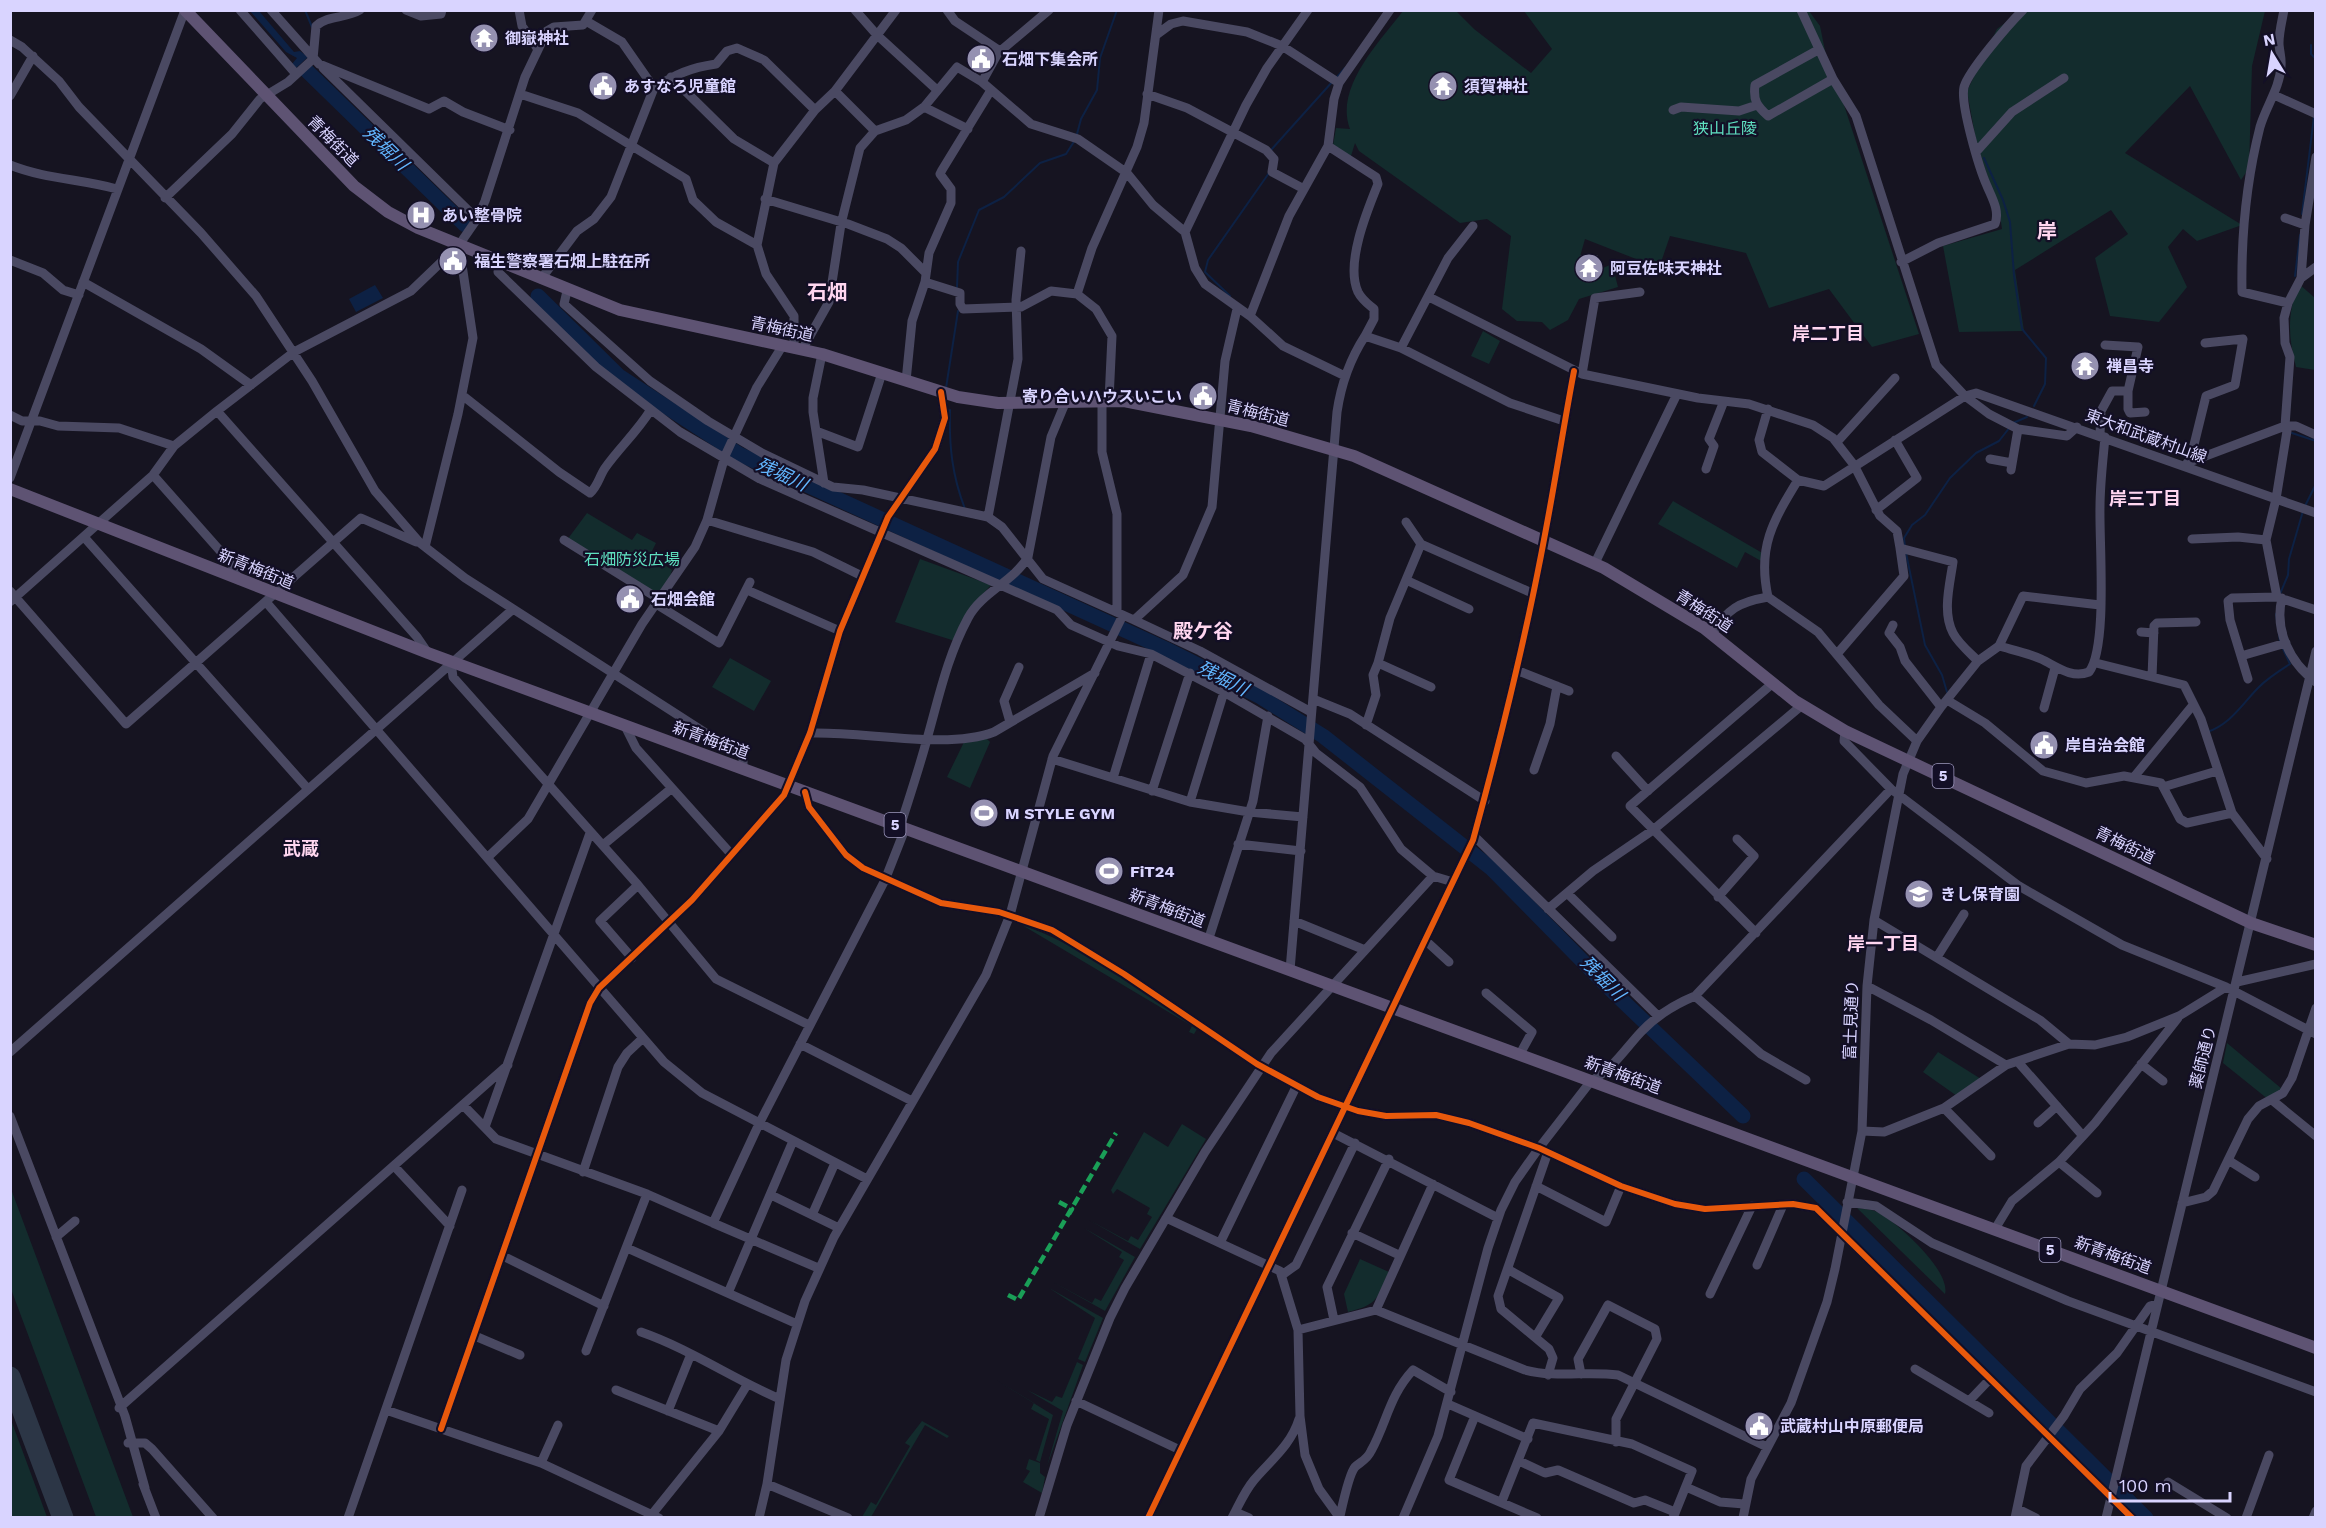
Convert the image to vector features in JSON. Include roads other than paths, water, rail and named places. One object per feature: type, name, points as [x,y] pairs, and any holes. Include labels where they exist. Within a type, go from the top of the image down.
[{"type":"main road","name":"青梅街道","points":[[185,11],[265,96],[369,198],[402,220],[459,245],[567,291],[632,314],[822,354],[941,392],[975,400],[1008,403],[1106,400],[1220,420],[1358,457],[1595,563],[1712,634],[1801,706],[1845,731],[2251,923],[2316,945]]},
{"type":"main road","name":"新青梅街道","points":[[10,489],[239,580],[271,598],[428,653],[1394,1007],[2316,1348]]},
{"type":"street","points":[[240,10],[297,73]]},
{"type":"street","points":[[271,10],[315,61],[477,219]]},
{"type":"street","points":[[315,61],[316,26],[326,14],[341,18],[360,10]]},
{"type":"street","points":[[406,10],[420,16],[441,14],[442,10]]},
{"type":"street","points":[[519,10],[522,26],[537,48]]},
{"type":"street","points":[[422,545],[361,518],[126,724],[12,597],[153,475],[174,446],[294,352],[404,296],[426,280],[459,245],[477,219],[537,48],[548,28],[578,26],[586,21],[592,10]]},
{"type":"street","points":[[855,10],[877,35],[937,90]]},
{"type":"street","points":[[793,347],[794,316],[766,274],[757,245],[774,163],[815,110],[835,92],[896,10]]},
{"type":"street","points":[[947,10],[956,21],[1000,51]]},
{"type":"street","points":[[982,82],[1000,51],[1049,10]]},
{"type":"street","points":[[1077,294],[1095,240],[1127,173],[1144,123],[1160,10]]},
{"type":"street","points":[[1308,10],[1282,46],[1246,105],[1185,232],[1189,253],[1201,278],[1237,309],[1250,316],[1282,346],[1345,376]]},
{"type":"street","points":[[1250,316],[1289,216],[1328,146],[1334,99],[1340,83],[1390,10]]},
{"type":"street","points":[[1801,10],[1833,79],[1856,116],[1936,365],[1965,396],[1989,414],[2013,427],[2067,436],[2077,427]]},
{"type":"street","points":[[1902,262],[1938,243],[1995,224],[1998,217],[1995,204],[1982,174],[1962,98],[1965,84],[1995,42],[2023,10]]},
{"type":"street","points":[[2284,10],[2279,43],[2281,66],[2274,95],[2261,125],[2248,177],[2242,229],[2245,244],[2242,292],[2288,303]]},
{"type":"street","points":[[10,477],[185,11]]},
{"type":"street","points":[[586,21],[622,42],[654,88]]},
{"type":"street","points":[[1156,35],[1171,24],[1183,21],[1247,32],[1282,46],[1340,83]]},
{"type":"street","points":[[10,40],[33,56],[59,81],[79,107],[201,233],[256,296],[294,352],[375,491],[392,514],[422,545],[465,578],[726,746],[743,753],[743,769]]},
{"type":"street","points":[[541,279],[577,231],[603,208],[610,197],[654,88],[671,77],[688,68],[716,64],[728,51],[737,48],[764,60],[815,110]]},
{"type":"street","points":[[1818,50],[1755,86],[1753,97],[1757,105],[1768,116],[1833,79]]},
{"type":"street","points":[[10,96],[33,56]]},
{"type":"street","points":[[165,198],[232,135],[250,110],[265,96],[315,61]]},
{"type":"street","points":[[315,61],[429,109],[444,101],[463,112],[510,130]]},
{"type":"street","points":[[488,857],[518,832],[549,786],[613,673],[695,547],[708,520],[725,458],[761,378],[793,347],[829,302],[842,224],[860,148],[876,131],[906,120],[924,107],[957,67],[982,82],[1031,124],[1075,137],[1127,173],[1145,197],[1185,232]]},
{"type":"street","points":[[671,77],[734,139],[774,163]]},
{"type":"street","points":[[1976,152],[2012,112],[2064,78]]},
{"type":"street","points":[[906,381],[912,321],[925,277],[929,253],[951,203],[951,189],[940,174],[991,90]]},
{"type":"street","points":[[835,92],[876,131]]},
{"type":"street","points":[[520,94],[578,113],[686,179],[693,200],[716,222],[757,245]]},
{"type":"street","points":[[1147,94],[1187,108],[1266,150],[1274,159],[1272,172],[1304,189]]},
{"type":"street","points":[[2274,95],[2314,113]]},
{"type":"street","points":[[1673,110],[1681,107],[1739,111],[1757,105]]},
{"type":"street","points":[[924,107],[968,129]]},
{"type":"street","points":[[1290,970],[1313,699],[1314,655],[1339,403],[1345,376],[1374,319],[1374,309],[1362,300],[1354,277],[1362,224],[1378,184],[1376,177],[1328,146]]},
{"type":"street","points":[[2301,278],[2302,224],[2316,157]]},
{"type":"street","points":[[10,165],[60,180],[91,182],[117,189]]},
{"type":"street","points":[[759,1518],[767,1484],[786,1360],[818,1268],[986,975],[1010,915],[1052,759],[1112,638],[1120,614],[1117,514],[1102,452],[1100,424],[1106,400],[1112,336],[1096,309],[1077,294],[1052,291],[1017,308],[963,309],[960,304],[960,293],[925,277],[892,242],[804,209],[765,199]]},
{"type":"street","points":[[2285,218],[2302,224]]},
{"type":"street","points":[[1401,348],[1448,258],[1473,226]]},
{"type":"street","points":[[422,545],[462,395],[473,338],[459,245]]},
{"type":"street","points":[[988,517],[1018,359],[1016,300],[1021,251]]},
{"type":"street","points":[[10,260],[43,273],[63,290],[79,295]]},
{"type":"street","points":[[500,262],[498,272],[521,295],[596,367],[650,411],[760,479],[1057,610],[1071,625],[1151,654],[1269,716],[1309,742],[1360,787],[1392,840],[1433,876],[1453,882]]},
{"type":"street","points":[[2313,680],[2282,644],[2278,613],[2279,598],[2266,540],[2276,499],[2287,431],[2285,426],[2290,357],[2286,343],[2284,318],[2288,303],[2301,278],[2316,267]]},
{"type":"street","points":[[83,282],[201,349],[251,385]]},
{"type":"street","points":[[567,291],[564,304],[607,345],[658,387],[733,438],[824,483],[843,489],[988,517],[999,524],[1028,557],[1043,579],[1200,651],[1311,714]]},
{"type":"street","points":[[1148,1518],[1473,838],[1485,801],[1516,670],[1543,540],[1564,421],[1578,373],[1595,298],[1640,292]]},
{"type":"street","points":[[1429,297],[1578,373],[1677,394],[1768,409],[1813,425],[1837,442],[1854,465],[1876,510],[1897,531],[1904,549],[1904,576],[1837,654]]},
{"type":"street","points":[[1134,620],[1174,585],[1189,565],[1192,551],[1212,507],[1227,346],[1237,309]]},
{"type":"street","points":[[1365,336],[1401,348],[1510,403],[1564,421]]},
{"type":"street","points":[[2186,463],[2206,396],[2235,385],[2244,339],[2205,343]]},
{"type":"street","points":[[2105,345],[2138,347],[2128,392],[2130,413],[2145,412]]},
{"type":"street","points":[[822,354],[813,398],[824,483]]},
{"type":"street","points":[[816,431],[858,447],[882,373]]},
{"type":"street","points":[[1837,442],[1895,378]]},
{"type":"street","points":[[2100,605],[2023,596],[2000,646],[2042,659],[2055,668],[2085,674],[2096,663],[2100,605],[2103,436],[2101,411],[2112,391],[2128,392]]},
{"type":"street","points":[[441,1429],[590,1003],[599,988],[670,922],[770,812],[789,786],[810,733],[840,631],[862,576],[888,517],[935,449],[945,418],[941,392]]},
{"type":"street","name":"東大和武蔵村山線","points":[[1965,396],[1976,393],[2186,463],[2316,513]]},
{"type":"street","points":[[1595,563],[1677,394]]},
{"type":"street","points":[[462,395],[590,493],[595,489],[604,469],[635,434],[650,411]]},
{"type":"street","points":[[1768,409],[1759,440],[1762,452],[1798,480],[1824,486],[1965,396]]},
{"type":"street","points":[[713,1223],[759,1124],[885,880],[902,828],[946,665],[969,617],[982,599],[1018,570],[1028,557],[1052,437],[1066,401]]},
{"type":"street","points":[[1706,469],[1714,446],[1709,439],[1724,401]]},
{"type":"street","points":[[217,411],[415,634],[428,653]]},
{"type":"street","points":[[10,414],[22,421],[119,428],[174,446]]},
{"type":"street","points":[[2186,463],[2285,426],[2296,426],[2316,435]]},
{"type":"street","points":[[1990,459],[2011,467],[2013,427]]},
{"type":"street","points":[[1876,510],[1917,478],[1895,440]]},
{"type":"street","points":[[153,475],[230,562],[239,580]]},
{"type":"street","points":[[1768,597],[1764,565],[1768,532],[1798,480]]},
{"type":"street","points":[[708,520],[813,552],[862,576]]},
{"type":"street","points":[[1406,522],[1420,544],[1532,593]]},
{"type":"street","points":[[84,537],[308,789]]},
{"type":"street","points":[[2192,539],[2238,537],[2266,540]]},
{"type":"street","points":[[564,540],[719,643],[749,586],[840,631]]},
{"type":"street","points":[[1366,725],[1376,695],[1373,675],[1390,618],[1420,544]]},
{"type":"street","points":[[1904,549],[1953,562],[1948,603],[1949,624],[1953,634],[1978,661]]},
{"type":"street","points":[[1406,580],[1469,609]]},
{"type":"street","points":[[1712,634],[1733,608],[1742,602],[1768,597],[1818,632],[1879,705],[1917,741]]},
{"type":"street","points":[[271,598],[376,730],[664,1062],[702,1094],[867,1179]]},
{"type":"street","points":[[2248,679],[2230,620],[2228,601],[2232,598],[2279,598],[2316,610]]},
{"type":"street","points":[[10,1052],[240,853],[308,789],[513,609]]},
{"type":"street","points":[[2152,678],[2154,633],[2157,623],[2196,622]]},
{"type":"street","points":[[1893,625],[1889,633],[1900,647],[1905,661],[1944,703],[1985,723],[2043,771],[2086,783],[2124,776],[2154,780],[2163,788],[2180,819],[2187,823],[2232,813]]},
{"type":"street","points":[[2141,632],[2154,633]]},
{"type":"street","points":[[2241,656],[2282,644]]},
{"type":"street","name":"富士見通り","points":[[1743,1518],[1744,1504],[1751,1479],[1791,1403],[1827,1302],[1842,1232],[1862,1131],[1867,986],[1874,920],[1894,791],[1917,741],[1944,703],[1978,661],[2000,646]]},
{"type":"street","name":"薬師通り","points":[[2106,1518],[2233,987],[2313,680],[2316,651]]},
{"type":"street","points":[[1113,778],[1151,654]]},
{"type":"street","points":[[451,662],[453,677],[638,885],[716,979],[809,1025]]},
{"type":"street","points":[[1378,663],[1431,687]]},
{"type":"street","points":[[2096,663],[2184,685],[2232,813],[2267,859]]},
{"type":"street","points":[[1010,722],[1004,701],[1019,667]]},
{"type":"street","points":[[2044,708],[2055,668]]},
{"type":"street","points":[[1516,670],[1569,692]]},
{"type":"street","points":[[810,733],[853,732],[927,738],[978,738],[1095,673]]},
{"type":"street","points":[[1152,791],[1190,673]]},
{"type":"street","points":[[1756,933],[1630,806],[1773,683]]},
{"type":"street","points":[[1534,770],[1550,724],[1557,686]]},
{"type":"street","points":[[1190,802],[1224,692]]},
{"type":"street","points":[[1313,699],[1342,710],[1485,801]]},
{"type":"street","points":[[2134,777],[2193,705]]},
{"type":"street","points":[[1548,909],[1653,830],[1801,706]]},
{"type":"street","points":[[1209,941],[1249,812],[1269,716]]},
{"type":"street","points":[[625,726],[636,748],[732,854]]},
{"type":"street","points":[[1845,731],[1844,741],[1894,791],[2019,886],[2122,945],[2233,987],[2312,1032]]},
{"type":"street","points":[[1616,756],[1648,791]]},
{"type":"street","points":[[1052,759],[1190,802],[1249,812],[1303,817]]},
{"type":"street","points":[[2163,788],[2217,771]]},
{"type":"street","points":[[603,845],[672,788]]},
{"type":"street","points":[[1404,1517],[1438,1436],[1498,1218],[1515,1182],[1544,1150],[1591,1081],[1602,1075],[1643,1030],[1670,1006],[1695,996],[1894,791]]},
{"type":"street","points":[[805,792],[809,807],[846,855],[863,868],[885,880],[941,903],[1010,915],[1052,930],[1296,1087],[1345,1107],[1386,1116],[1436,1114],[1469,1123],[1544,1150],[1646,1196],[1693,1208],[1783,1205],[1816,1208],[1990,1379],[2049,1433],[2132,1518]]},
{"type":"street","points":[[485,1127],[590,833]]},
{"type":"street","points":[[1473,838],[1657,1017]]},
{"type":"street","points":[[1718,897],[1754,856],[1737,839]]},
{"type":"street","points":[[1238,844],[1301,851]]},
{"type":"street","points":[[1039,1518],[1058,1448],[1117,1303],[1166,1218],[1262,1066],[1433,876]]},
{"type":"street","points":[[632,958],[600,921],[638,885]]},
{"type":"street","points":[[1568,892],[1612,937]]},
{"type":"street","points":[[1936,957],[1964,914]]},
{"type":"street","points":[[1874,920],[2040,1020],[2069,1044]]},
{"type":"street","points":[[1294,921],[1365,950]]},
{"type":"street","points":[[1425,940],[1449,962]]},
{"type":"street","points":[[1862,1131],[1884,1132],[1944,1108],[2006,1065],[2069,1044],[2095,1045],[2127,1037],[2179,1016],[2233,987],[2316,964]]},
{"type":"street","points":[[1867,986],[1931,1020],[2006,1065]]},
{"type":"street","points":[[1486,993],[1532,1032],[1520,1054]]},
{"type":"street","points":[[1695,996],[1761,1054],[1806,1080]]},
{"type":"street","points":[[2182,1203],[2206,1197],[2214,1191],[2248,1119],[2259,1106],[2283,1093],[2312,1032],[2316,1008]]},
{"type":"street","points":[[1995,1229],[2013,1201],[2059,1162],[2083,1136],[2179,1016]]},
{"type":"street","points":[[583,1172],[618,1067],[627,1053],[643,1038]]},
{"type":"street","points":[[800,1044],[912,1101]]},
{"type":"street","points":[[2018,1062],[2083,1136]]},
{"type":"street","points":[[2141,1064],[2163,1080]]},
{"type":"street","points":[[119,1408],[507,1065]]},
{"type":"street","points":[[1220,1243],[1296,1087]]},
{"type":"street","points":[[2272,1100],[2316,1136]]},
{"type":"street","points":[[463,1105],[496,1139],[647,1194],[818,1268]]},
{"type":"street","points":[[2038,1123],[2057,1106]]},
{"type":"street","points":[[1944,1108],[1991,1156]]},
{"type":"street","points":[[10,1116],[119,1408],[120,1418],[131,1443],[156,1518]]},
{"type":"street","points":[[1333,1133],[1389,1159],[1498,1218]]},
{"type":"street","points":[[728,1293],[793,1142]]},
{"type":"street","points":[[1282,1275],[1296,1265],[1355,1143]]},
{"type":"street","points":[[1544,1150],[1536,1186],[1509,1270],[1498,1296],[1501,1309],[1549,1349],[1554,1358],[1548,1375]]},
{"type":"street","points":[[1334,1320],[1327,1287],[1389,1159]]},
{"type":"street","points":[[2228,1160],[2255,1177]]},
{"type":"street","points":[[2059,1162],[2097,1193]]},
{"type":"street","points":[[812,1215],[835,1163]]},
{"type":"street","points":[[394,1166],[450,1227]]},
{"type":"street","points":[[1376,1310],[1433,1184]]},
{"type":"street","points":[[1536,1186],[1605,1222],[1621,1186]]},
{"type":"street","points":[[348,1518],[462,1190]]},
{"type":"street","points":[[586,1352],[647,1194]]},
{"type":"street","points":[[771,1195],[839,1228]]},
{"type":"street","points":[[1847,1203],[1876,1206],[1932,1243],[2136,1328],[2316,1392]]},
{"type":"street","points":[[1757,1265],[1783,1205]]},
{"type":"street","points":[[1710,1294],[1752,1206]]},
{"type":"street","points":[[1166,1218],[1269,1265],[1282,1275],[1298,1330],[1300,1416],[1308,1462],[1319,1489],[1340,1517]]},
{"type":"street","points":[[56,1237],[75,1221]]},
{"type":"street","points":[[1352,1233],[1399,1255]]},
{"type":"street","points":[[627,1248],[797,1324]]},
{"type":"street","points":[[503,1256],[604,1306]]},
{"type":"street","points":[[1509,1270],[1559,1298],[1536,1336]]},
{"type":"street","points":[[2036,1518],[2017,1513],[2026,1466],[2080,1389],[2117,1353],[2150,1306],[2157,1304]]},
{"type":"street","points":[[1581,1374],[1578,1359],[1608,1305],[1655,1329],[1657,1339],[1616,1419],[1616,1442]]},
{"type":"street","points":[[1298,1330],[1376,1310],[1525,1370],[1548,1375],[1599,1372],[1618,1375],[1767,1447]]},
{"type":"street","points":[[641,1332],[691,1354],[747,1385],[780,1399]]},
{"type":"street","points":[[475,1336],[520,1355]]},
{"type":"street","points":[[668,1412],[691,1354]]},
{"type":"street","points":[[1340,1517],[1355,1467],[1366,1459],[1372,1449],[1392,1398],[1405,1378],[1413,1370],[1451,1392]]},
{"type":"street","points":[[1915,1370],[1989,1413]]},
{"type":"street","points":[[1969,1401],[1990,1379]]},
{"type":"street","points":[[386,1410],[541,1463],[653,1516],[719,1431],[747,1385]]},
{"type":"street","points":[[616,1390],[719,1431]]},
{"type":"street","points":[[1076,1401],[1180,1450]]},
{"type":"street","points":[[1448,1404],[1528,1439]]},
{"type":"street","points":[[1249,1518],[1233,1515],[1242,1496],[1254,1480],[1289,1442],[1300,1416]]},
{"type":"street","points":[[1475,1416],[1449,1480],[1537,1518]]},
{"type":"street","points":[[1502,1501],[1533,1424],[1632,1444],[1692,1471],[1674,1515],[1644,1500],[1634,1503],[1558,1470],[1545,1473],[1519,1461]]},
{"type":"street","points":[[541,1463],[558,1425]]},
{"type":"street","points":[[131,1443],[146,1443],[213,1518]]},
{"type":"street","points":[[2247,1518],[2269,1455]]},
{"type":"street","points":[[2168,1482],[2227,1518]]},
{"type":"street","points":[[767,1484],[848,1518]]},
{"type":"street","points":[[1686,1487],[1720,1502],[1744,1504]]},
{"type":"street","points":[[819,1518],[824,1508]]},
{"type":"street","points":[[2313,1518],[2316,1511]]},
{"type":"water","points":[[250,11],[259,11],[294,52],[300,51],[308,57],[295,69],[292,64],[297,58],[286,52]]},
{"type":"water","points":[[375,285],[383,298],[356,312],[349,299]]},
{"type":"waterway","points":[[305,10],[312,27]]},
{"type":"waterway","points":[[1077,134],[1081,119],[1097,90],[1100,58],[1117,10]]},
{"type":"waterway","points":[[2311,45],[2311,54],[2316,59]]},
{"type":"waterway","points":[[1337,77],[1345,68]]},
{"type":"waterway","name":"残堀川","points":[[307,71],[465,225]]},
{"type":"waterway","points":[[1271,150],[1333,81]]},
{"type":"waterway","points":[[2302,214],[2314,116]]},
{"type":"waterway","points":[[957,287],[958,262],[979,210],[1004,197],[1040,163],[1066,154],[1075,140]]},
{"type":"waterway","points":[[1984,158],[2010,222],[2014,275],[2022,329],[2046,358],[2045,384],[2034,406]]},
{"type":"waterway","points":[[1230,296],[1205,272],[1208,260],[1269,173]]},
{"type":"waterway","points":[[2295,276],[2300,235]]},
{"type":"waterway","name":"残堀川","points":[[538,296],[619,376],[739,454],[1168,650],[1259,696],[1323,736],[1491,868],[1606,985],[1743,1116]]},
{"type":"waterway","points":[[946,388],[958,311]]},
{"type":"waterway","points":[[950,410],[952,460],[965,509]]},
{"type":"waterway","points":[[2013,423],[2027,417]]},
{"type":"waterway","points":[[1905,547],[1904,538],[1912,525],[1925,515],[1950,478],[1976,453],[1999,441],[2010,427]]},
{"type":"waterway","points":[[2292,433],[2316,441]]},
{"type":"waterway","points":[[2316,469],[2316,480]]},
{"type":"waterway","points":[[2305,506],[2316,484]]},
{"type":"waterway","points":[[2280,594],[2288,575],[2289,559],[2303,511]]},
{"type":"waterway","points":[[1906,553],[1925,645],[1942,675],[1947,692]]},
{"type":"waterway","points":[[2276,614],[2280,641]]},
{"type":"waterway","points":[[2207,732],[2230,719],[2262,684],[2290,664],[2283,649]]},
{"type":"waterway","name":"残堀川","points":[[1804,1179],[2146,1518]]},
{"type":"place","name":"御嶽神社","points":[[484,38]]},
{"type":"place","name":"石畑下集会所","points":[[981,59]]},
{"type":"place","name":"あすなろ児童館","points":[[603,86]]},
{"type":"place","name":"須賀神社","points":[[1443,86]]},
{"type":"place","name":"あい整骨院","points":[[421,215]]},
{"type":"place","name":"福生警察署石畑上駐在所","points":[[453,261]]},
{"type":"place","name":"阿豆佐味天神社","points":[[1589,268]]},
{"type":"place","name":"禅昌寺","points":[[2085,366]]},
{"type":"place","name":"寄り合いハウスいこい","points":[[1203,396]]},
{"type":"place","name":"石畑会館","points":[[630,599]]},
{"type":"place","name":"岸自治会館","points":[[2044,745]]},
{"type":"place","name":"M STYLE GYM","points":[[984,813]]},
{"type":"place","name":"FiT24","points":[[1109,871]]},
{"type":"place","name":"きし保育園","points":[[1919,894]]},
{"type":"place","name":"武蔵村山中原郵便局","points":[[1759,1426]]},
{"type":"district","name":"岸","points":[[2047,231]]},
{"type":"district","name":"石畑","points":[[827,292]]},
{"type":"district","name":"岸二丁目","points":[[1828,333]]},
{"type":"district","name":"岸三丁目","points":[[2145,498]]},
{"type":"district","name":"殿ケ谷","points":[[1203,631]]},
{"type":"district","name":"武蔵","points":[[301,848]]},
{"type":"district","name":"岸一丁目","points":[[1883,943]]},
{"type":"park label","name":"狭山丘陵","points":[[1725,128]]},
{"type":"park label","name":"石畑防災広場","points":[[632,559]]}]
